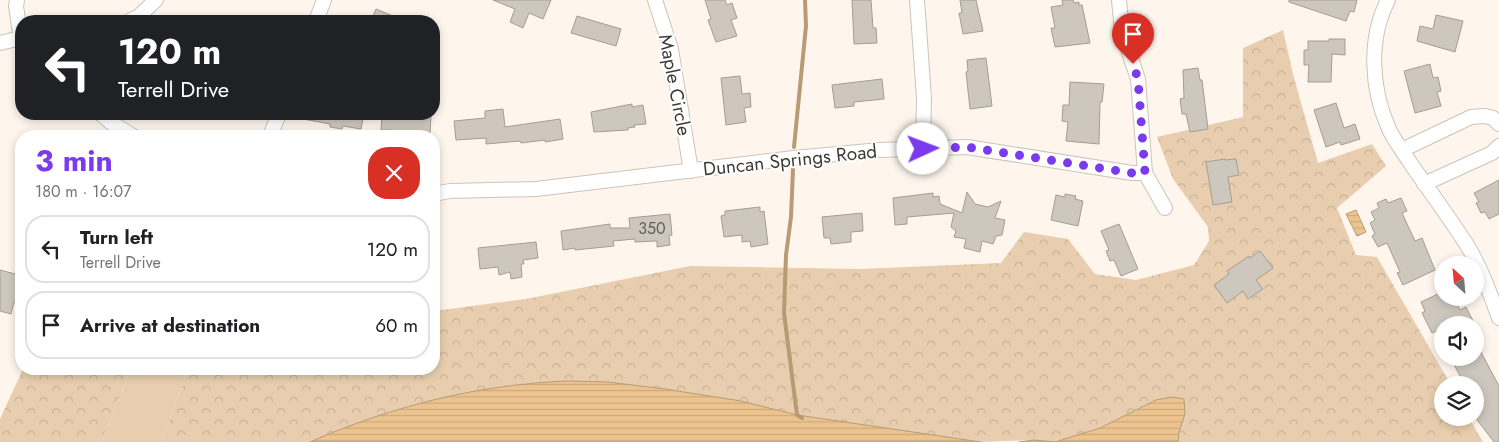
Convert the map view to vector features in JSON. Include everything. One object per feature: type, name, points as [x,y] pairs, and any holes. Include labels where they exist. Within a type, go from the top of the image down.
[{"type":"street","points":[[17,0],[17,15]]},
{"type":"street","points":[[140,15],[156,0]]},
{"type":"street","points":[[318,15],[324,0]]},
{"type":"street","name":"Maple Circle","points":[[655,0],[671,49],[691,171]]},
{"type":"street","points":[[917,0],[924,98],[923,149]]},
{"type":"street","points":[[1119,0],[1122,32],[1138,79],[1145,173],[1165,208]]},
{"type":"street","points":[[1388,0],[1379,23],[1376,39],[1375,71],[1384,115],[1390,130],[1402,150],[1468,248],[1490,290],[1498,314]]},
{"type":"street","points":[[0,43],[15,39]]},
{"type":"street","points":[[1402,150],[1471,117],[1486,116],[1493,118],[1499,124]]},
{"type":"street","points":[[108,120],[123,130]]},
{"type":"street","points":[[1424,184],[1492,153],[1499,146]]},
{"type":"street","name":"Duncan Springs Road","points":[[440,193],[536,189],[794,158],[880,150],[967,147],[1132,173],[1145,173]]},
{"type":"green space","points":[[1283,30],[1293,74],[1318,163],[1372,144],[1386,166],[1337,208],[1356,255],[1377,257],[1434,356],[1434,366],[1440,366],[1446,376],[1434,376],[1434,426],[1474,426],[1483,442],[1178,442],[1185,414],[1184,400],[1173,397],[1156,400],[1100,428],[1055,442],[1034,440],[981,442],[797,415],[741,401],[608,382],[531,383],[493,388],[436,400],[362,421],[310,442],[161,442],[186,375],[440,375],[440,310],[526,299],[690,266],[860,269],[1001,263],[1024,232],[1068,239],[1095,274],[1136,280],[1194,265],[1209,241],[1208,227],[1173,179],[1157,137],[1243,117],[1243,48]]},
{"type":"green space","points":[[20,375],[129,375],[101,442],[0,442],[0,419]]},
{"type":"green space","points":[[129,375],[186,375],[161,442],[101,442]]},
{"type":"shaded area","points":[[1356,210],[1366,232],[1357,236],[1346,214]]},
{"type":"shaded area","points":[[569,381],[608,382],[665,389],[741,401],[797,415],[981,442],[310,442],[373,418],[437,399],[503,387]]},
{"type":"shaded area","points":[[1173,397],[1184,399],[1185,414],[1178,442],[1055,442],[1100,428],[1156,400]]},
{"type":"shaded area","points":[[1034,440],[1055,442],[1019,442]]},
{"type":"building","points":[[493,0],[551,0],[543,19],[529,13],[523,28],[510,22],[515,9]]},
{"type":"building","points":[[705,0],[725,0],[727,5],[732,3],[737,18],[731,20],[737,36],[716,42],[708,20],[711,19]]},
{"type":"building","points":[[852,0],[871,0],[873,28],[876,28],[877,43],[854,44]]},
{"type":"building","points":[[960,0],[976,0],[983,31],[963,34],[959,13],[962,13]]},
{"type":"building","points":[[1062,0],[1073,0],[1074,3],[1079,2],[1079,5],[1082,5],[1090,43],[1055,47],[1051,28],[1055,28],[1051,7],[1063,5]]},
{"type":"building","points":[[1289,0],[1357,0],[1354,12],[1350,11],[1346,21],[1289,2]]},
{"type":"building","points":[[376,9],[390,15],[374,15]]},
{"type":"building","points":[[1436,15],[1463,21],[1455,52],[1417,41],[1420,26],[1433,29]]},
{"type":"building","points":[[577,16],[621,29],[616,46],[571,33]]},
{"type":"building","points":[[1329,39],[1345,39],[1345,55],[1332,54],[1331,82],[1308,82],[1309,65],[1304,65],[1304,50],[1308,50],[1308,41],[1329,41]]},
{"type":"building","points":[[986,58],[992,106],[970,109],[966,72],[968,71],[967,60]]},
{"type":"building","points":[[1430,64],[1433,78],[1438,77],[1441,91],[1437,92],[1441,106],[1415,113],[1404,71]]},
{"type":"building","points":[[1198,68],[1200,80],[1202,80],[1208,129],[1190,132],[1186,114],[1182,114],[1180,99],[1184,98],[1183,70]]},
{"type":"building","points":[[740,76],[742,94],[750,93],[751,107],[744,108],[746,122],[726,125],[721,78]]},
{"type":"building","points":[[882,79],[884,99],[854,102],[854,106],[835,108],[832,85]]},
{"type":"building","points":[[1070,82],[1104,84],[1102,102],[1100,102],[1099,144],[1066,141],[1068,122],[1062,121],[1063,105],[1069,105]]},
{"type":"building","points":[[1336,103],[1344,128],[1355,124],[1360,139],[1341,145],[1340,142],[1326,147],[1314,110]]},
{"type":"building","points":[[632,104],[632,107],[643,105],[646,124],[634,125],[635,127],[628,128],[628,130],[594,132],[591,112]]},
{"type":"building","points":[[503,109],[505,127],[560,119],[563,139],[545,142],[545,140],[486,144],[486,138],[456,140],[454,121],[485,118],[485,111]]},
{"type":"building","points":[[308,120],[363,120],[361,129],[343,126],[342,129],[330,127],[330,124]]},
{"type":"building","points":[[382,120],[431,120],[430,130],[381,130]]},
{"type":"building","points":[[1236,159],[1239,175],[1228,177],[1232,202],[1213,205],[1206,162]]},
{"type":"building","points":[[1499,180],[1499,214],[1489,219],[1485,212],[1481,213],[1476,203],[1479,202],[1474,193]]},
{"type":"building","points":[[967,192],[975,204],[988,207],[1001,201],[995,218],[1005,220],[1002,235],[996,236],[993,244],[982,241],[980,252],[964,248],[966,239],[954,237],[956,231],[951,227],[954,213],[907,217],[907,224],[895,225],[893,198],[933,193],[933,197],[939,196],[940,204],[962,213]]},
{"type":"building","points":[[1065,194],[1076,196],[1075,199],[1083,201],[1078,226],[1051,220],[1056,195],[1065,197]]},
{"type":"building","points":[[1401,198],[1407,211],[1402,213],[1415,241],[1422,238],[1434,268],[1434,270],[1403,285],[1397,273],[1400,272],[1387,243],[1378,247],[1372,236],[1375,234],[1370,223],[1375,220],[1371,212],[1379,208],[1377,203],[1386,199],[1388,203]]},
{"type":"building","points":[[760,207],[760,212],[764,211],[768,244],[751,247],[750,241],[742,242],[742,235],[724,237],[721,216],[725,215],[725,211]]},
{"type":"building","points":[[862,213],[863,231],[851,232],[851,242],[831,244],[830,238],[824,238],[822,217]]},
{"type":"building","points":[[670,214],[672,235],[669,236],[670,245],[657,247],[657,241],[635,242],[635,239],[613,241],[614,246],[563,250],[561,231],[610,224],[610,228],[630,228],[629,218]]},
{"type":"building","points":[[1119,224],[1138,269],[1121,276],[1114,260],[1110,261],[1106,251],[1109,250],[1101,231]]},
{"type":"building","points":[[536,242],[538,258],[523,260],[524,264],[521,264],[522,277],[511,279],[510,272],[499,275],[498,267],[480,269],[478,248]]},
{"type":"building","points":[[1260,251],[1273,268],[1256,280],[1263,289],[1248,299],[1243,291],[1227,303],[1214,285],[1229,274],[1227,271]]},
{"type":"building","points":[[0,270],[15,274],[15,302],[11,314],[0,311]]},
{"type":"building","points":[[1434,296],[1434,306],[1458,306],[1460,310],[1466,307],[1470,316],[1434,316],[1434,332],[1432,333],[1422,313],[1425,311],[1421,302]]},
{"type":"building","points":[[1484,358],[1499,386],[1499,442],[1494,442],[1482,426],[1484,426],[1484,376],[1460,376],[1455,366],[1484,366]]},
{"type":"waterway","points":[[794,147],[806,26],[805,0]]},
{"type":"waterway","points":[[793,169],[791,217],[786,255],[784,313],[797,415],[802,418]]},
{"type":"route","points":[[923,149],[967,147],[1132,173],[1145,173],[1138,79],[1133,64]]}]
